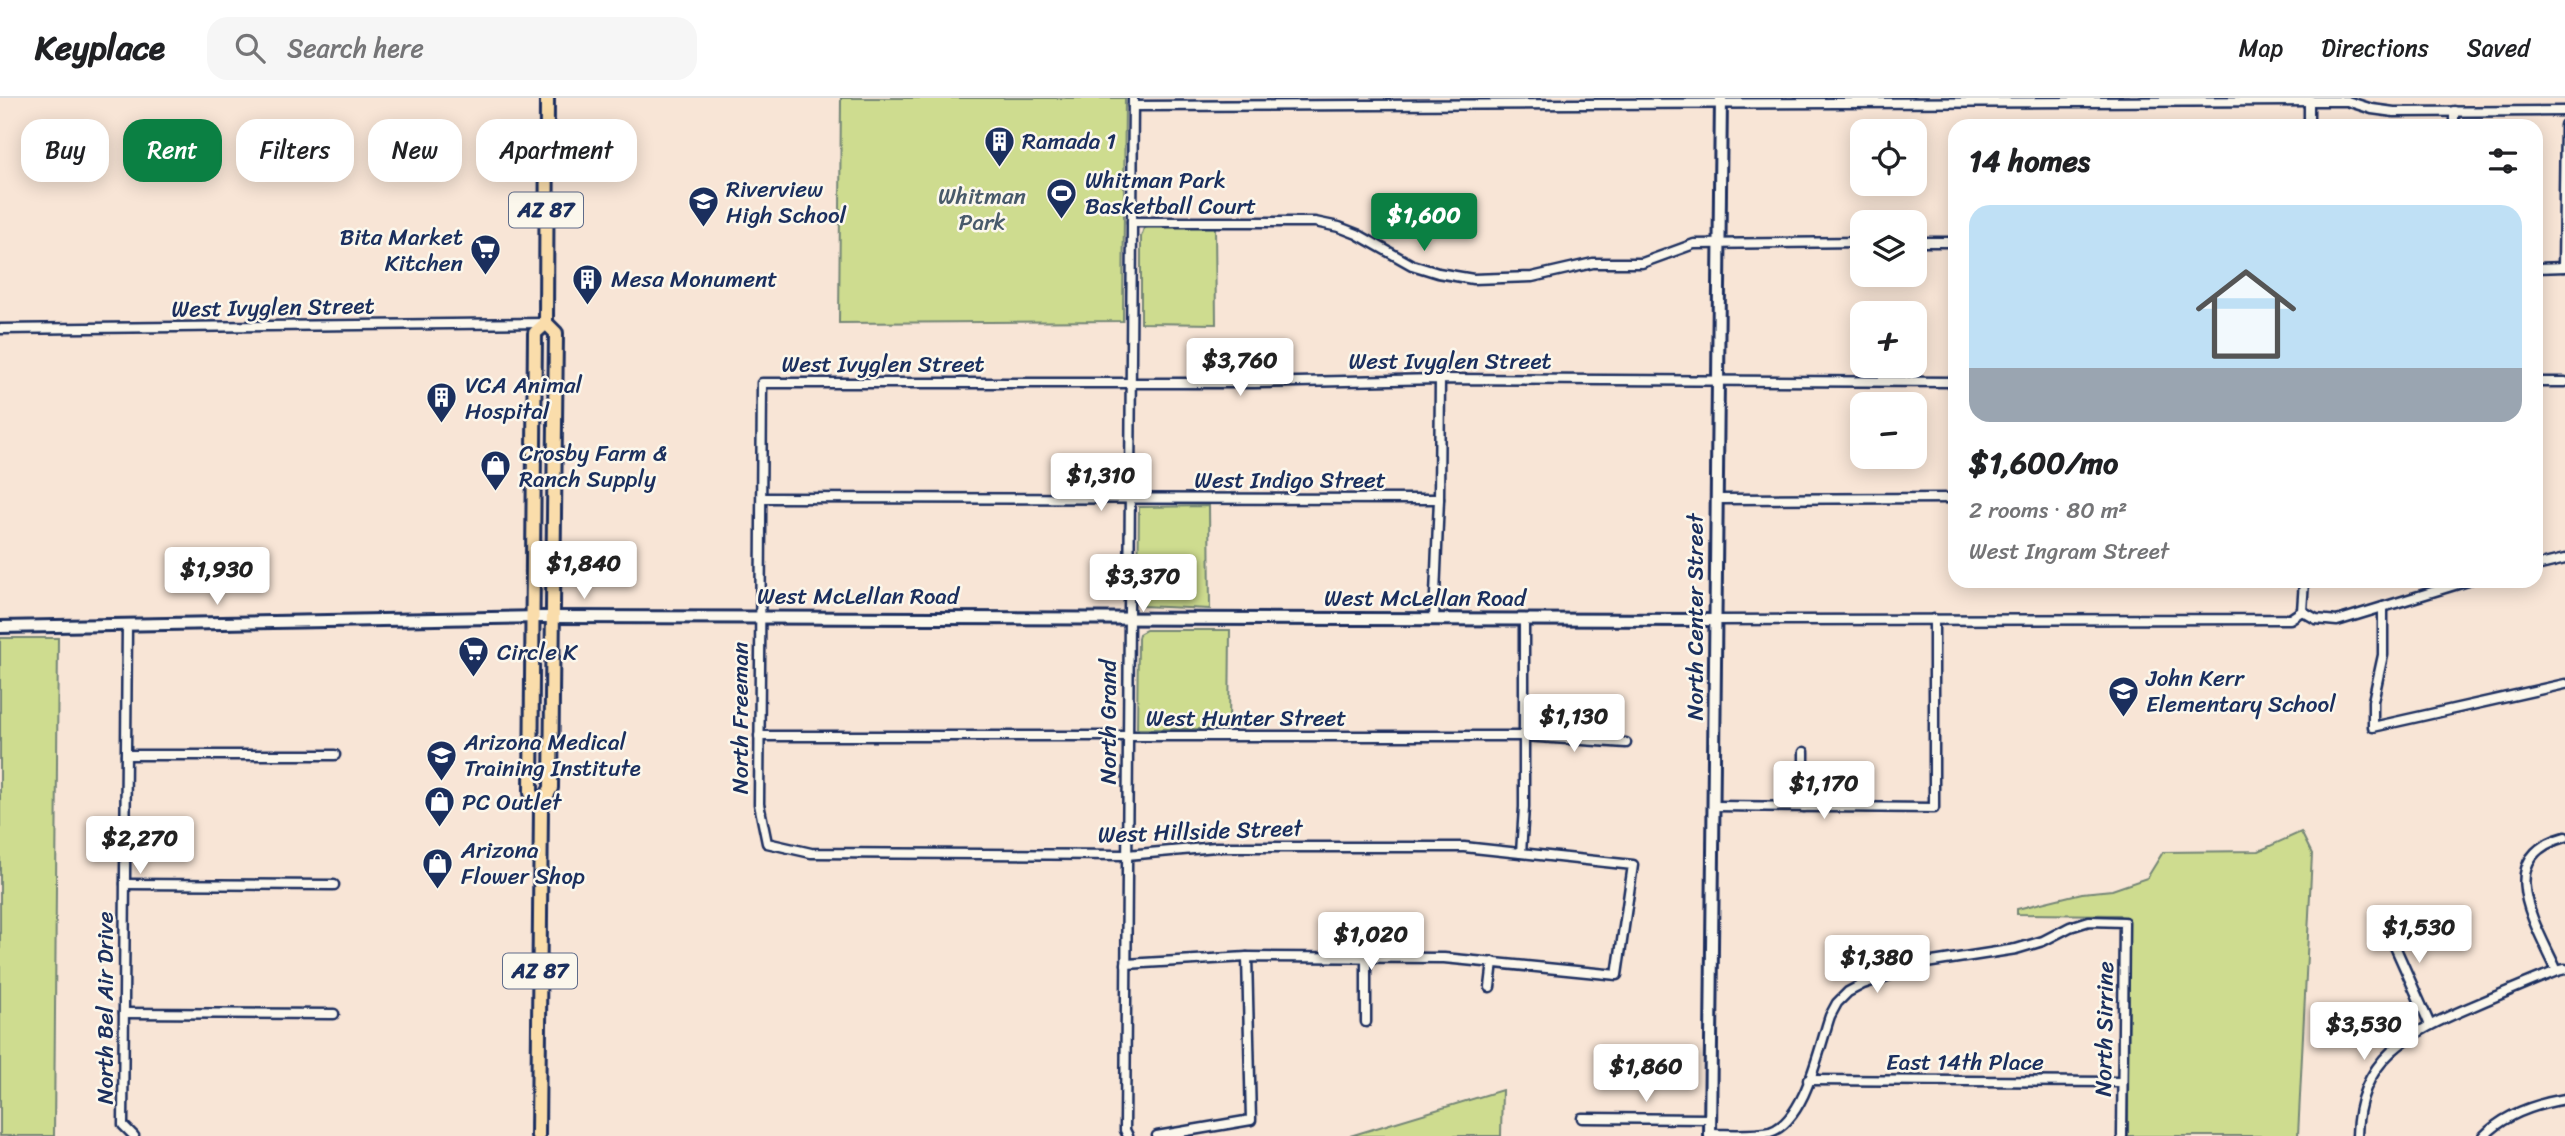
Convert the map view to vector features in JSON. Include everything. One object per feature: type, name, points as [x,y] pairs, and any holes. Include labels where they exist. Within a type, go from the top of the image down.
[{"type":"main road","name":"AZ 87","points":[[538,1136],[541,806],[551,788],[556,333],[546,323],[547,98]]},
{"type":"main road","name":"AZ 87","points":[[541,806],[531,793],[532,617],[535,333],[546,323]]},
{"type":"street","points":[[2309,99],[2309,119]]},
{"type":"street","points":[[1133,102],[2309,99],[2347,101],[2372,109],[2394,111],[2565,111]]},
{"type":"street","name":"North Center Street","points":[[1710,1135],[1721,100]]},
{"type":"street","name":"North Grand","points":[[1128,1136],[1125,1130],[1133,102]]},
{"type":"street","points":[[2454,111],[2454,119]]},
{"type":"street","points":[[2543,268],[2564,268],[2565,125]]},
{"type":"street","points":[[1132,222],[1326,224],[1357,234],[1412,265],[1473,279],[1532,277],[1583,264],[1642,263],[1694,243],[1850,242]]},
{"type":"street","points":[[1927,242],[1948,242]]},
{"type":"street","name":"West Ivyglen Street","points":[[0,329],[546,323]]},
{"type":"street","name":"West Ivyglen Street","points":[[762,383],[1130,383],[1440,379],[1948,382]]},
{"type":"street","points":[[1434,620],[1440,379]]},
{"type":"street","points":[[2543,382],[2565,382]]},
{"type":"street","name":"North Freeman","points":[[762,383],[759,804],[767,843]]},
{"type":"street","name":"West Indigo Street","points":[[762,498],[1439,499]]},
{"type":"street","points":[[1717,499],[1948,498]]},
{"type":"street","points":[[2543,564],[2565,559]]},
{"type":"street","points":[[2300,613],[2303,588]]},
{"type":"street","points":[[2300,613],[2316,620],[2347,618],[2445,588]]},
{"type":"street","points":[[2384,607],[2383,655],[2373,701],[2373,727],[2565,684]]},
{"type":"street","points":[[1715,620],[2290,619],[2300,613]]},
{"type":"street","name":"West McLellan Road","points":[[0,627],[532,617],[1715,620]]},
{"type":"street","points":[[1521,853],[1524,807],[1524,619]]},
{"type":"street","points":[[1714,806],[1934,808],[1934,620]]},
{"type":"street","name":"North Bel Air Drive","points":[[127,624],[123,1125],[134,1136]]},
{"type":"street","name":"West Hunter Street","points":[[759,736],[1524,736],[1626,743]]},
{"type":"street","points":[[1804,752],[1804,807]]},
{"type":"street","points":[[126,755],[335,755]]},
{"type":"street","points":[[2357,1136],[2363,1096],[2382,1060],[2402,1041],[2430,1025],[2561,970],[2526,902],[2523,876],[2532,856],[2552,841],[2565,837]]},
{"type":"street","name":"West Hillside Street","points":[[767,843],[811,853],[1127,855],[1216,847],[1464,847],[1633,864],[1617,975],[1493,962]]},
{"type":"street","points":[[125,884],[334,884]]},
{"type":"street","points":[[2386,912],[2389,933],[2430,1025]]},
{"type":"street","name":"North Sirrine","points":[[1808,1080],[1837,1003],[1848,992],[1863,984],[1926,963],[2024,947],[2089,921],[2124,922],[2122,1136]]},
{"type":"street","points":[[1126,964],[1247,957],[1444,958],[1493,962],[1490,987]]},
{"type":"street","points":[[1157,1136],[1251,1120],[1247,957]]},
{"type":"street","points":[[1366,958],[1366,1022]]},
{"type":"street","points":[[124,1013],[334,1014]]},
{"type":"street","points":[[1710,1135],[1772,1132],[1789,1121],[1800,1106],[1808,1080]]},
{"type":"street","name":"East 14th Place","points":[[1808,1080],[2122,1082]]},
{"type":"street","points":[[2484,1135],[2500,1121],[2543,1103],[2565,1099]]},
{"type":"street","points":[[1582,1118],[1710,1119]]},
{"type":"green space","name":"Whitman Park","points":[[841,98],[1125,98],[1123,321],[839,323]]},
{"type":"green space","points":[[1215,227],[1216,324],[1141,323],[1141,237],[1144,228]]},
{"type":"green space","points":[[1209,506],[1210,609],[1142,606],[1138,599],[1139,507]]},
{"type":"green space","points":[[1146,630],[1230,630],[1229,729],[1137,729],[1138,638],[1139,634]]},
{"type":"green space","points":[[0,638],[58,638],[54,1136],[0,1136]]},
{"type":"green space","points":[[2301,832],[2312,854],[2298,1136],[2128,1136],[2129,926],[2119,915],[2017,914],[2017,909],[2082,893],[2112,890],[2147,878],[2163,852],[2259,851]]},
{"type":"green space","points":[[1502,1090],[1501,1136],[1350,1136]]},
{"type":"place","name":"Ramada 1","points":[[999,168]]},
{"type":"place","name":"Whitman Park Basketball Court","points":[[1062,220]]},
{"type":"place","name":"Riverview High School","points":[[703,229]]},
{"type":"place","name":"Bita Market Kitchen","points":[[486,277]]},
{"type":"place","name":"Mesa Monument","points":[[588,306]]},
{"type":"place","name":"VCA Animal Hospital","points":[[442,425]]},
{"type":"place","name":"Crosby Farm & Ranch Supply","points":[[496,493]]},
{"type":"place","name":"Circle K","points":[[474,679]]},
{"type":"place","name":"John Kerr Elementary School","points":[[2123,718]]},
{"type":"place","name":"Arizona Medical Training Institute","points":[[441,782]]},
{"type":"place","name":"PC Outlet","points":[[439,829]]},
{"type":"place","name":"Arizona Flower Shop","points":[[438,890]]}]
